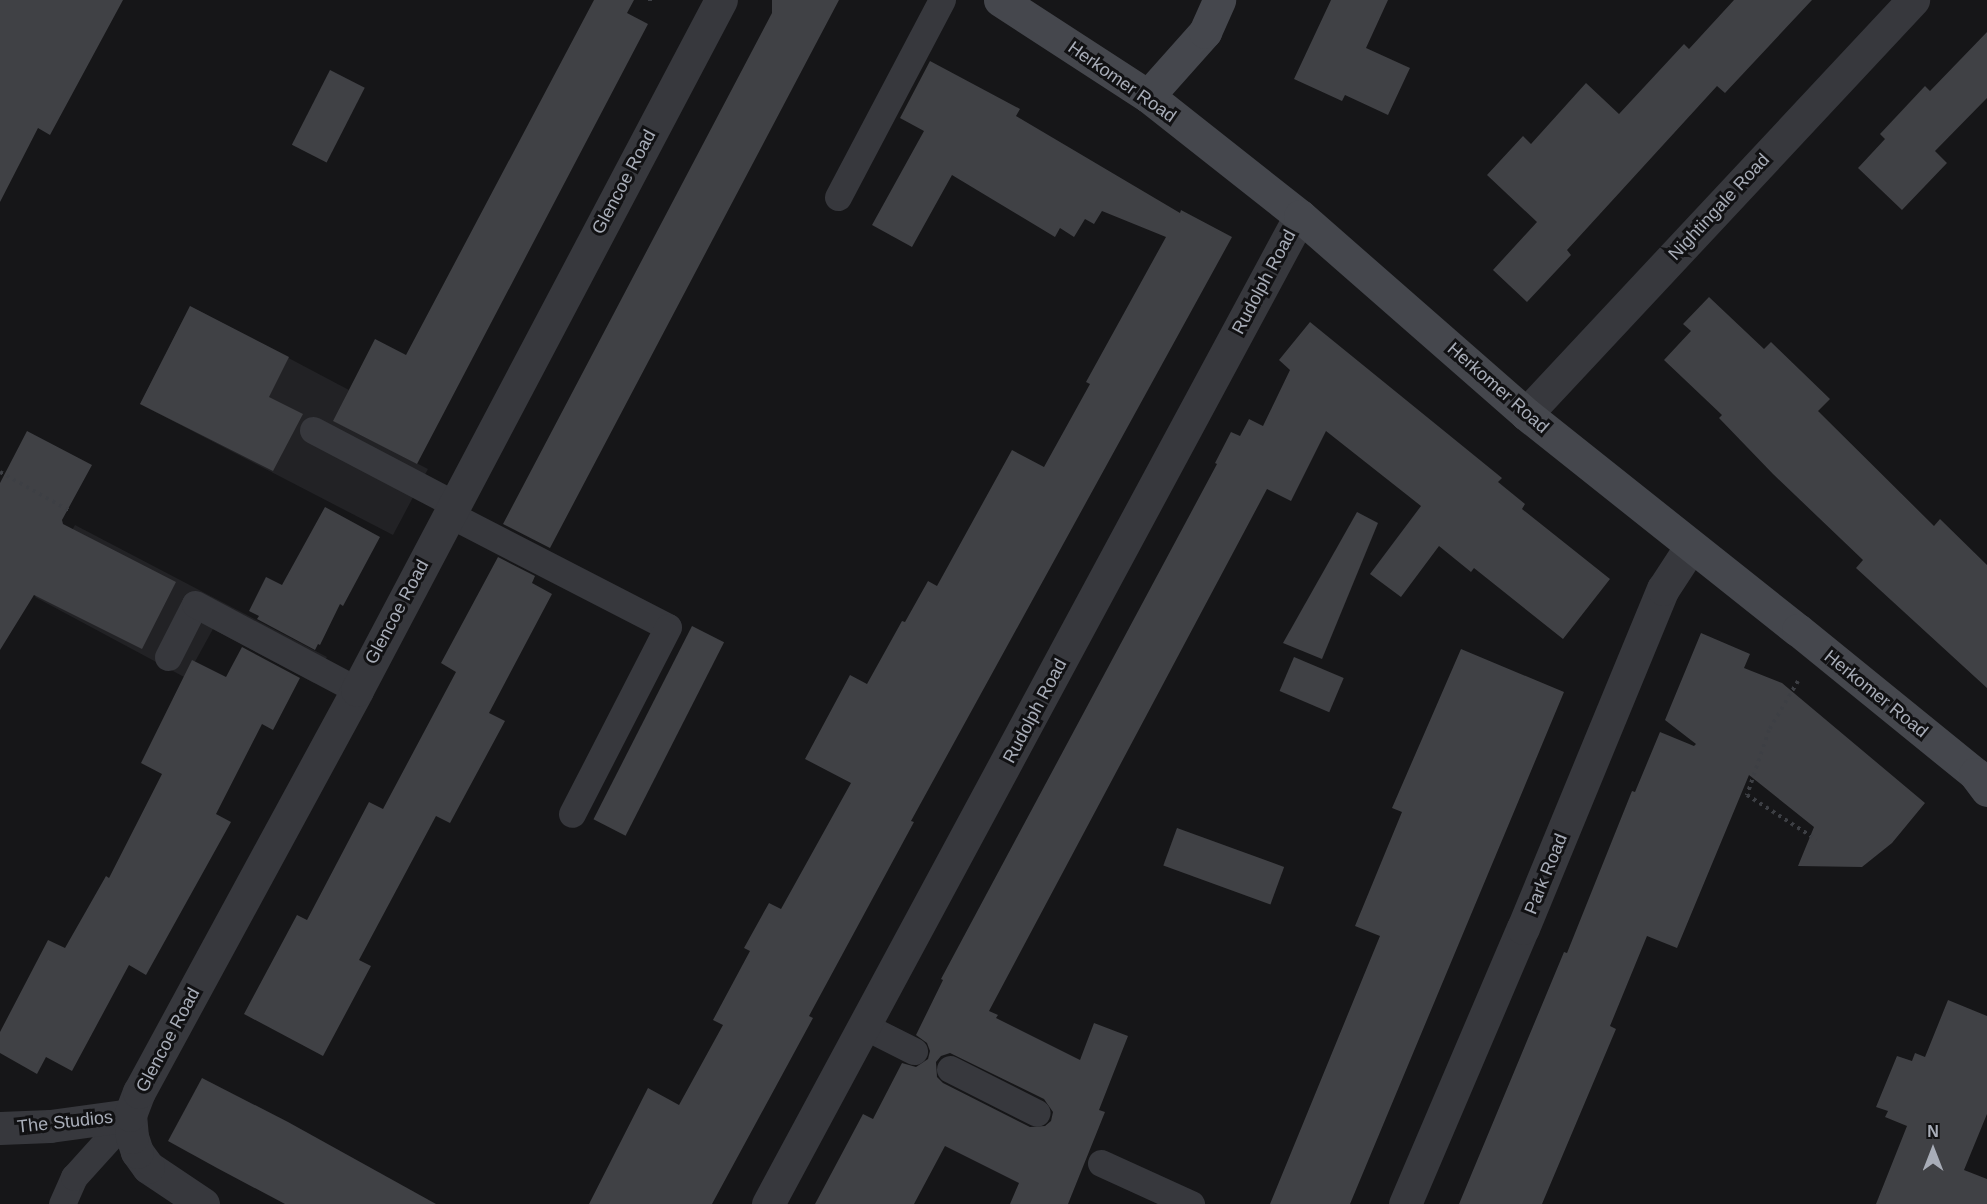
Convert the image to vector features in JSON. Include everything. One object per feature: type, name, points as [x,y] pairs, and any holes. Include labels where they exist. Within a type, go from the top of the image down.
[{"type":"street","name":"Glencoe Road","points":[[203,1204],[148,1167],[137,1152],[132,1137],[130,1115],[139,1092],[357,690],[721,0]]},
{"type":"street","name":"Herkomer Road","points":[[1000,0],[1148,96],[1300,216],[1526,414],[1983,776]]},
{"type":"street","points":[[1148,96],[1205,32],[1220,0]]},
{"type":"street","name":"Nightingale Road","points":[[1526,414],[1913,0]]},
{"type":"street","name":"Rudolph Road","points":[[768,1204],[1300,216]]},
{"type":"street","name":"Park Road","points":[[1405,1204],[1523,928],[1663,589],[1691,546]]},
{"type":"street","name":"The Studios","points":[[0,1128],[50,1126],[130,1115]]},
{"type":"lane","points":[[838,197],[942,0]]},
{"type":"lane","points":[[313,430],[451,509],[668,627],[572,814]]},
{"type":"lane","points":[[168,657],[195,604],[357,690]]},
{"type":"lane","points":[[864,1026],[914,1051]]},
{"type":"lane","points":[[950,1069],[1037,1113]]},
{"type":"lane","points":[[62,1204],[74,1177],[130,1115]]},
{"type":"lane","points":[[1101,1163],[1191,1204]]},
{"type":"path","points":[[0,472],[72,512]]},
{"type":"path","points":[[1817,840],[1747,795],[1769,730],[1818,646]]},
{"type":"shaded area","points":[[190,306],[349,390],[334,421],[428,469],[393,535],[140,404]]},
{"type":"shaded area","points":[[75,525],[327,657],[314,683],[213,629],[186,678],[35,597]]},
{"type":"building","points":[[0,0],[123,0],[50,135],[38,128],[0,202]]},
{"type":"building","points":[[594,0],[634,0],[627,13],[648,24],[417,464],[333,421],[375,339],[406,355]]},
{"type":"building","points":[[772,0],[839,0],[550,548],[503,524],[772,13]]},
{"type":"building","points":[[1331,0],[1388,0],[1366,48],[1410,68],[1388,115],[1345,95],[1342,101],[1294,79]]},
{"type":"building","points":[[1734,0],[1812,0],[1725,93],[1717,86],[1567,250],[1571,255],[1527,302],[1493,270],[1537,222],[1487,175],[1523,136],[1531,144],[1586,83],[1619,114],[1684,44],[1689,49]]},
{"type":"building","points":[[1987,32],[1987,98],[1935,151],[1947,163],[1902,210],[1858,168],[1885,139],[1880,134],[1925,86],[1930,91]]},
{"type":"building","points":[[930,61],[1020,109],[1016,116],[1180,213],[1181,210],[1232,237],[911,821],[914,822],[809,1016],[813,1018],[712,1204],[589,1204],[648,1088],[679,1105],[723,1025],[713,1020],[750,951],[744,948],[769,903],[781,909],[851,783],[805,759],[850,675],[867,684],[902,621],[905,622],[928,581],[937,586],[1012,450],[1044,467],[1090,384],[1086,382],[1166,237],[1102,211],[1094,224],[1085,219],[1074,237],[1060,228],[1055,237],[952,175],[912,247],[872,225],[924,131],[900,118]]},
{"type":"building","points":[[330,70],[365,88],[327,163],[292,145]]},
{"type":"building","points":[[1709,297],[1764,349],[1771,342],[1830,399],[1818,411],[1934,526],[1940,519],[1987,565],[1987,688],[1856,568],[1863,560],[1773,474],[1719,418],[1722,415],[1664,360],[1691,331],[1683,324]]},
{"type":"building","points":[[190,306],[289,357],[269,397],[303,414],[273,471],[140,404]]},
{"type":"building","points":[[1310,322],[1502,478],[1498,482],[1525,504],[1522,509],[1610,579],[1563,639],[1474,568],[1471,572],[1439,546],[1401,597],[1370,574],[1421,506],[1326,431],[1291,501],[1267,489],[989,1011],[998,1015],[996,1018],[1080,1060],[1094,1023],[1128,1036],[1099,1110],[1105,1112],[1068,1204],[1010,1204],[1019,1183],[945,1146],[914,1204],[815,1204],[863,1114],[873,1119],[902,1063],[916,1067],[928,1059],[930,1051],[927,1043],[916,1035],[943,980],[941,979],[1217,464],[1215,463],[1231,432],[1240,436],[1249,419],[1263,426],[1290,370],[1279,360]],"holes":[[[950,1053],[1044,1099],[1053,1112],[1051,1121],[1045,1126],[1030,1127],[943,1083],[937,1077],[936,1062],[941,1056]]]},
{"type":"building","points":[[27,431],[92,465],[62,520],[63,524],[176,582],[142,649],[34,595],[0,650],[0,483]]},
{"type":"building","points":[[325,507],[380,537],[343,606],[340,604],[320,645],[318,644],[315,650],[257,619],[259,616],[249,611],[266,577],[282,585]]},
{"type":"building","points":[[1357,512],[1378,523],[1322,659],[1283,643]]},
{"type":"building","points":[[498,557],[535,576],[532,583],[552,594],[489,713],[505,721],[450,823],[436,816],[359,960],[371,966],[323,1056],[244,1014],[297,915],[307,920],[369,802],[383,809],[456,672],[441,663]]},
{"type":"building","points":[[692,626],[724,642],[626,836],[593,819]]},
{"type":"building","points":[[1701,633],[1750,654],[1744,668],[1782,683],[1925,803],[1892,843],[1862,867],[1798,866],[1814,827],[1749,775],[1677,948],[1647,936],[1610,1026],[1616,1029],[1542,1204],[1459,1204],[1564,952],[1567,953],[1632,791],[1635,792],[1660,732],[1694,746],[1696,744],[1665,720]]},
{"type":"building","points":[[242,647],[300,678],[273,730],[262,724],[216,814],[231,822],[146,975],[129,965],[72,1071],[46,1057],[37,1074],[0,1053],[0,1032],[48,940],[65,948],[106,876],[109,878],[162,774],[141,763],[192,660],[226,677]]},
{"type":"building","points":[[1461,649],[1564,692],[1350,1204],[1270,1204],[1380,936],[1355,926],[1402,812],[1392,808]]},
{"type":"building","points":[[1294,657],[1344,678],[1329,712],[1280,691]]},
{"type":"building","points":[[1177,828],[1284,867],[1270,905],[1163,866]]},
{"type":"building","points":[[1948,1000],[1987,1016],[1987,1114],[1964,1170],[1987,1179],[1987,1204],[1876,1204],[1907,1126],[1885,1117],[1888,1111],[1876,1107],[1897,1056],[1912,1061],[1915,1053],[1925,1057]]},
{"type":"building","points":[[202,1078],[288,1122],[436,1204],[285,1204],[217,1168],[168,1141]]}]
